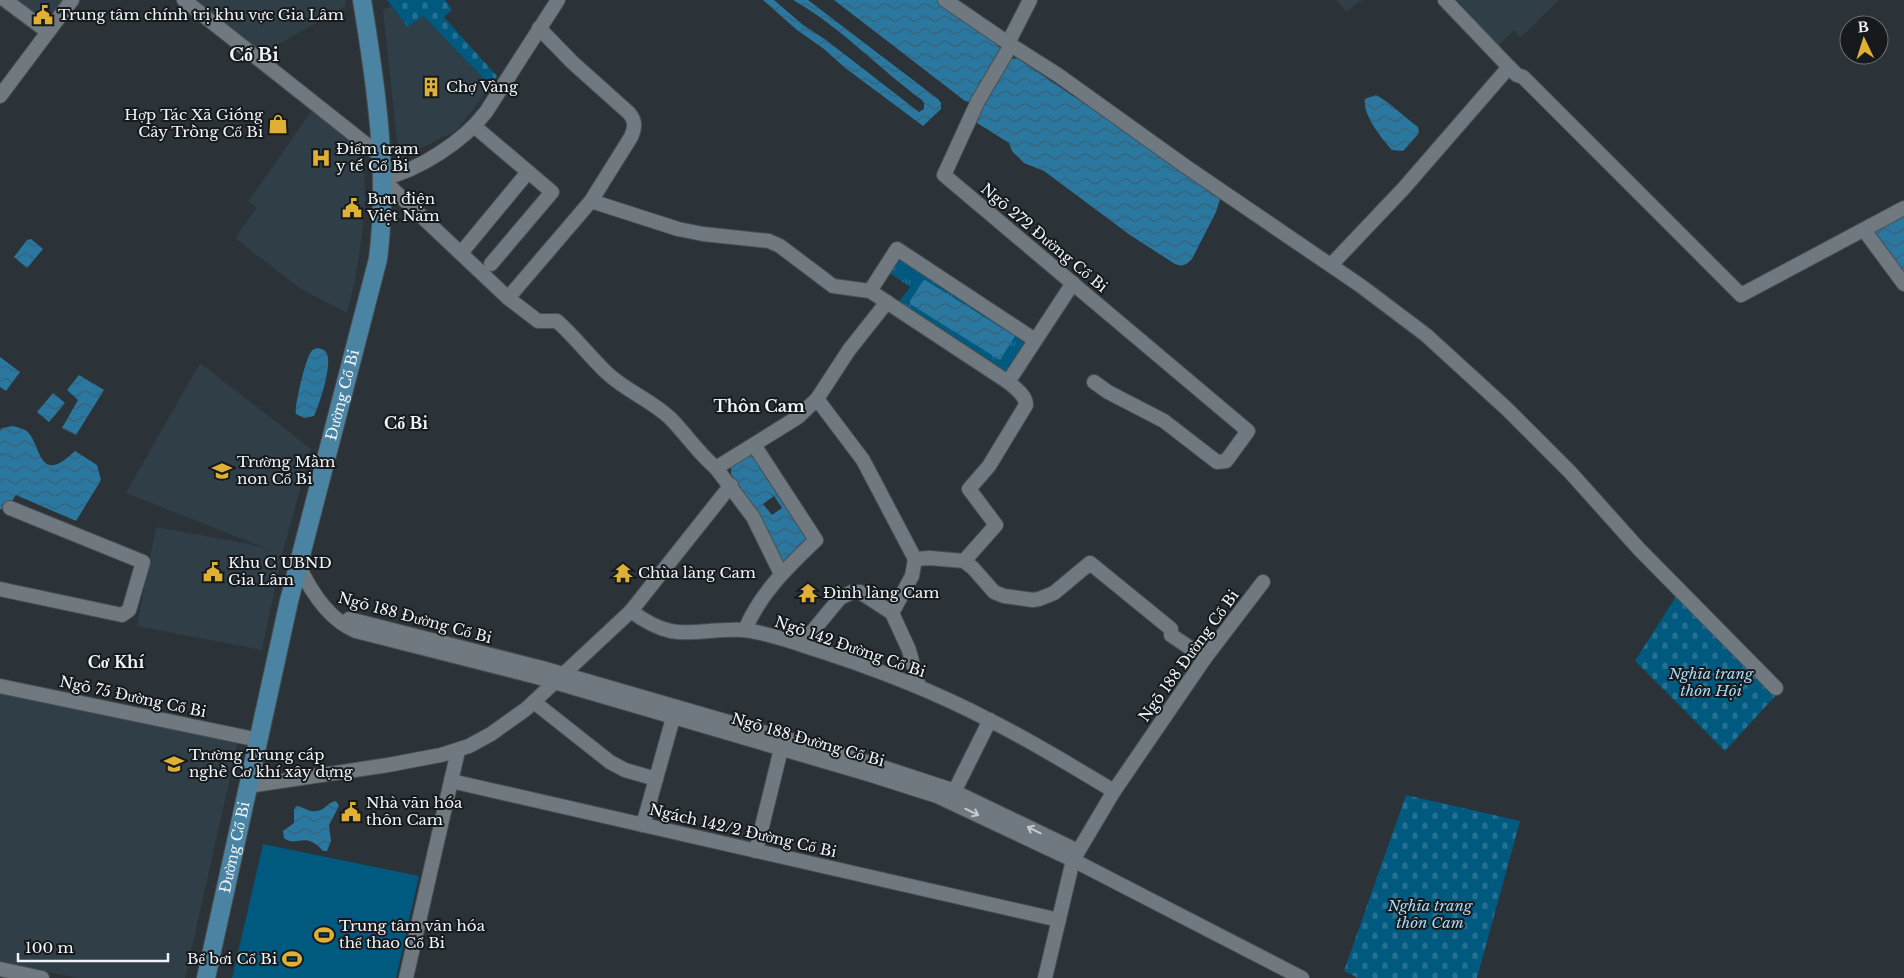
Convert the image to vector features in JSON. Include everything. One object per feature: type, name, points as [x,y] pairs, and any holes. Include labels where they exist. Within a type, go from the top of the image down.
[{"type":"main road","name":"Đường Cổ Bi","points":[[206,978],[298,564],[376,264],[380,231],[381,156],[362,0]]},
{"type":"street","points":[[5,0],[48,32]]},
{"type":"street","points":[[0,96],[72,0]]},
{"type":"street","points":[[184,0],[381,156]]},
{"type":"street","points":[[558,0],[486,112],[474,126],[425,162],[404,172],[382,179],[508,298],[538,321],[557,321],[608,374],[660,409],[671,419],[704,458],[731,485],[753,517],[781,574]]},
{"type":"street","points":[[945,0],[1058,75],[1186,166],[1361,286],[1426,334],[1507,409],[1570,472],[1676,587],[1776,688]]},
{"type":"street","points":[[1009,44],[1030,0]]},
{"type":"street","points":[[1445,0],[1513,71],[1523,77],[1741,295],[1904,208]]},
{"type":"street","points":[[508,298],[591,201],[634,130],[634,120],[629,113],[572,62],[539,28]]},
{"type":"street","name":"Ngõ 272 Đường Cổ Bi","points":[[1009,44],[978,101],[944,175],[1248,431],[1224,462],[1215,461],[1164,421],[1108,392],[1094,382]]},
{"type":"street","points":[[1331,265],[1513,71]]},
{"type":"street","points":[[474,126],[552,192],[491,264]]},
{"type":"street","points":[[461,253],[528,172]]},
{"type":"street","points":[[591,201],[678,229],[769,242],[780,246],[833,286],[870,291],[1008,382],[1023,395],[1026,404],[989,466],[969,489],[996,524],[964,561]]},
{"type":"street","points":[[1864,230],[1904,284]]},
{"type":"street","points":[[870,291],[897,250],[1036,340]]},
{"type":"street","points":[[1008,382],[1073,283]]},
{"type":"street","points":[[716,468],[798,417],[817,399],[849,350],[887,302]]},
{"type":"street","points":[[817,399],[864,460],[915,559],[912,576],[892,613]]},
{"type":"street","points":[[745,630],[757,604],[781,574],[816,540],[754,445]]},
{"type":"street","points":[[249,786],[388,765],[458,751],[491,734],[534,702],[631,610],[731,485]]},
{"type":"street","points":[[0,589],[122,615],[129,610],[143,562],[10,508]]},
{"type":"street","points":[[915,559],[930,558],[964,561],[973,568],[994,592],[1004,596],[1033,600],[1054,593],[1090,563],[1171,629],[1171,635],[1205,658]]},
{"type":"street","name":"Ngõ 188 Đường Cổ Bi","points":[[298,564],[311,587],[328,609],[341,623],[359,632],[559,679],[782,743],[885,768],[953,797],[1075,856],[1114,791],[1205,658],[1263,582]]},
{"type":"street","points":[[802,644],[840,598],[852,592],[860,592],[892,613],[909,650],[919,687]]},
{"type":"street","name":"Ngõ 142 Đường Cổ Bi","points":[[631,610],[644,620],[660,628],[679,633],[745,630],[802,644],[919,687],[990,720],[1114,791]]},
{"type":"street","name":"Ngõ 75 Đường Cổ Bi","points":[[0,686],[259,740]]},
{"type":"street","points":[[534,702],[610,762],[625,770],[656,779]]},
{"type":"street","points":[[643,825],[674,712]]},
{"type":"street","points":[[953,797],[990,720]]},
{"type":"street","points":[[756,851],[782,743]]},
{"type":"street","points":[[406,978],[458,751]]},
{"type":"street","name":"Ngách 142/2 Đường Cổ Bi","points":[[451,781],[1059,920]]},
{"type":"street","points":[[1045,978],[1075,856],[1302,978]]},
{"type":"street","points":[[0,969],[42,978]]},
{"type":"shaded area","name":"Trung tâm chính trị khu vực Gia Lâm","points":[[8,0],[69,0],[47,29]]},
{"type":"shaded area","points":[[194,0],[345,0],[346,6],[261,54]]},
{"type":"shaded area","points":[[1336,0],[1362,0],[1346,12]]},
{"type":"shaded area","points":[[1457,0],[1559,0],[1521,37],[1514,30],[1498,46]]},
{"type":"shaded area","name":"Chợ Vàng","points":[[392,6],[408,27],[423,16],[491,86],[457,130],[399,159],[383,10]]},
{"type":"shaded area","points":[[313,109],[356,143],[363,155],[364,161],[365,203],[362,235],[355,280],[347,313],[301,289],[235,238],[257,207],[248,202]]},
{"type":"shaded area","name":"Trường Mầm non Cổ Bi","points":[[200,363],[311,449],[282,555],[262,650],[137,626],[156,527],[249,544],[273,551],[126,493]]},
{"type":"shaded area","points":[[0,689],[239,738],[185,978],[77,978],[0,962]]},
{"type":"green space","points":[[387,0],[445,0],[452,10],[444,17],[497,76],[491,86],[423,16],[408,27]]},
{"type":"green space","points":[[897,249],[1035,340],[1008,382],[895,307],[910,287],[884,269]]},
{"type":"green space","name":"Nghĩa trang thôn Hội","points":[[1677,595],[1777,694],[1725,751],[1635,661]]},
{"type":"green space","name":"Nghĩa trang thôn Cam","points":[[1406,795],[1520,821],[1477,978],[1358,978],[1344,971]]},
{"type":"green space","name":"Trung tâm văn hóa thể thao Cổ Bi","points":[[263,844],[419,876],[396,978],[232,978]]},
{"type":"water","points":[[763,0],[774,0],[803,25],[826,40],[919,112],[924,109],[922,100],[843,35],[793,0],[808,0],[938,99],[941,103],[941,109],[923,126],[797,30]]},
{"type":"water","points":[[834,0],[937,0],[981,29],[1001,49],[994,65],[971,102],[965,101]]},
{"type":"water","points":[[1017,58],[1221,196],[1216,212],[1192,259],[1188,263],[1184,265],[1175,264],[1130,235],[1044,171],[1024,163],[1012,151],[1009,143],[974,121],[1010,59]]},
{"type":"water","points":[[1376,95],[1418,127],[1419,133],[1403,151],[1392,150],[1378,133],[1370,119],[1365,99]]},
{"type":"water","points":[[1904,212],[1904,278],[1869,231]]},
{"type":"water","points":[[31,239],[43,249],[27,268],[14,257],[27,240]]},
{"type":"water","points":[[925,280],[1015,336],[1000,360],[910,304],[910,301]]},
{"type":"water","points":[[318,348],[324,350],[328,356],[327,373],[314,416],[304,418],[296,414],[299,393],[309,356],[313,350]]},
{"type":"water","points":[[0,357],[20,372],[6,391],[0,387]]},
{"type":"water","points":[[79,375],[104,390],[76,435],[62,428],[78,400],[67,390]]},
{"type":"water","points":[[53,393],[65,403],[49,422],[37,412]]},
{"type":"water","points":[[13,426],[24,429],[30,435],[47,464],[53,465],[62,461],[75,451],[97,465],[101,480],[76,521],[16,495],[6,510],[0,509],[0,430]]},
{"type":"water","points":[[750,454],[754,455],[809,539],[785,562],[782,561],[756,511],[731,474],[731,467]],"holes":[[[774,496],[782,508],[772,515],[763,504]]]},
{"type":"water","points":[[336,801],[339,806],[329,825],[331,841],[327,851],[323,851],[317,845],[306,840],[288,841],[284,838],[283,831],[294,823],[294,810],[296,806],[317,811]]},
{"type":"place","name":"Trung tâm chính trị khu vực Gia Lâm","points":[[43,15]]},
{"type":"place","name":"Chợ Vàng","points":[[431,87]]},
{"type":"place","name":"Hợp Tác Xã Giống Cây Trồng Cổ Bi","points":[[278,124]]},
{"type":"place","name":"Điểm trạm y tế Cổ Bi","points":[[321,158]]},
{"type":"place","name":"Bưu điện Việt Nam","points":[[352,208]]},
{"type":"place","name":"Trường Mầm non Cổ Bi","points":[[222,471]]},
{"type":"place","name":"Khu C UBND Gia Lâm","points":[[213,572]]},
{"type":"place","name":"Chùa làng Cam","points":[[623,573]]},
{"type":"place","name":"Đình làng Cam","points":[[808,593]]},
{"type":"place","name":"Trường Trung cấp nghề Cơ khí xây dựng","points":[[174,764]]},
{"type":"place","name":"Nhà văn hóa thôn Cam","points":[[351,812]]},
{"type":"place","name":"Trung tâm văn hóa thể thao Cổ Bi","points":[[324,935]]},
{"type":"place","name":"Bể bơi Cổ Bi","points":[[292,959]]},
{"type":"district","name":"Cổ Bi","points":[[254,55]]},
{"type":"district","name":"Thôn Cam","points":[[759,406]]},
{"type":"district","name":"Cổ Bi","points":[[406,423]]},
{"type":"district","name":"Cơ Khí","points":[[116,662]]}]
